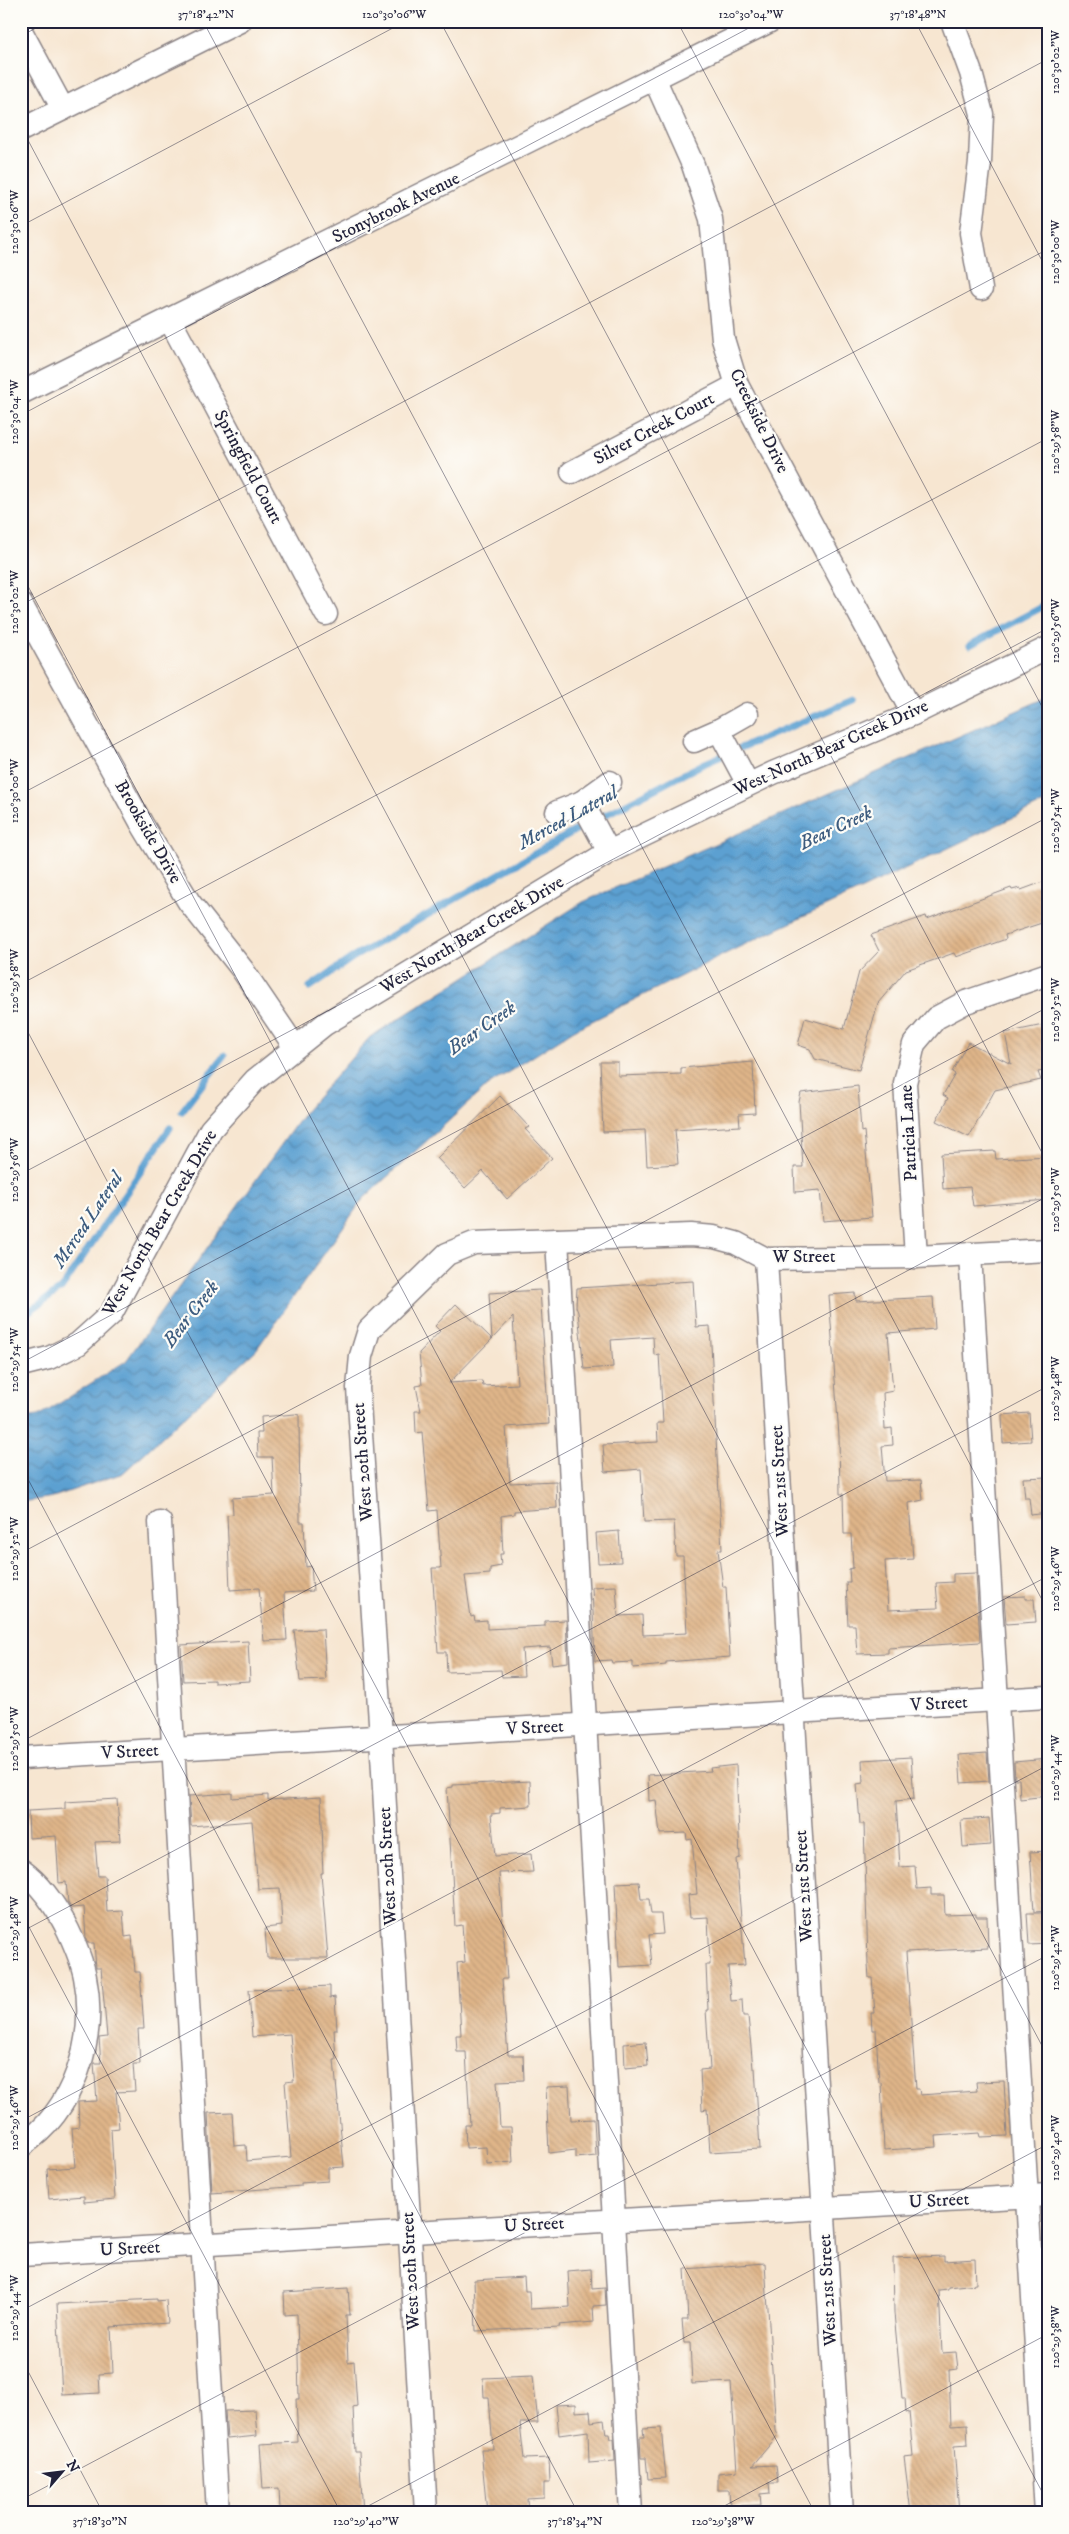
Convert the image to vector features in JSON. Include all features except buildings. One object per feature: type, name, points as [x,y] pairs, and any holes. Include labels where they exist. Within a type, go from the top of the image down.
[{"type":"street","name":"Stonybrook Avenue","points":[[21,393],[770,21]]},
{"type":"street","points":[[952,21],[971,73],[982,114],[980,162],[971,233],[981,289]]},
{"type":"street","points":[[21,130],[227,24]]},
{"type":"street","points":[[21,31],[63,109]]},
{"type":"street","name":"Creekside Drive","points":[[654,80],[693,165],[711,219],[723,339],[737,385],[913,714]]},
{"type":"street","name":"Springfield Court","points":[[170,320],[326,614]]},
{"type":"street","name":"Silver Creek Court","points":[[572,472],[737,385]]},
{"type":"street","name":"Brookside Drive","points":[[21,604],[143,826],[189,902],[242,969],[295,1047]]},
{"type":"street","name":"West North Bear Creek Drive","points":[[21,1365],[49,1358],[78,1344],[110,1314],[211,1129],[256,1080],[325,1024],[604,842],[748,784],[913,714],[1048,648]]},
{"type":"street","points":[[727,744],[747,714]]},
{"type":"street","points":[[694,741],[727,744]]},
{"type":"street","points":[[727,744],[748,784]]},
{"type":"street","points":[[557,812],[583,806],[610,782]]},
{"type":"street","points":[[583,806],[604,842]]},
{"type":"street","name":"Patricia Lane","points":[[916,1256],[905,1083],[914,1044],[936,1018],[966,1002],[1048,974]]},
{"type":"street","name":"W Street","points":[[447,1254],[474,1243],[691,1235],[714,1237],[736,1244],[766,1258],[916,1256],[1048,1250]]},
{"type":"street","points":[[557,1240],[631,2513]]},
{"type":"street","name":"West 20th Street","points":[[426,2513],[381,1737],[358,1388],[361,1356],[369,1330],[447,1254]]},
{"type":"street","points":[[970,1254],[997,1700],[1037,2196],[1046,2513]]},
{"type":"street","name":"West 21st Street","points":[[766,1258],[842,2513]]},
{"type":"street","points":[[160,1522],[218,2513]]},
{"type":"street","name":"V Street","points":[[21,1758],[1048,1697]]},
{"type":"street","points":[[21,1870],[49,1898],[62,1919],[76,1948],[85,1977],[87,2005],[81,2066],[68,2094],[49,2120],[21,2146]]},
{"type":"street","name":"U Street","points":[[21,2255],[1037,2196]]},
{"type":"water","name":"Bear Creek","points":[[1048,697],[1048,801],[731,951],[574,1030],[487,1086],[363,1199],[256,1350],[123,1473],[53,1497],[21,1502],[21,1419],[38,1417],[126,1361],[306,1110],[370,1037],[583,902]]},
{"type":"waterway","name":"Merced Lateral","points":[[970,645],[1048,604]]},
{"type":"waterway","name":"Merced Lateral","points":[[310,987],[352,958],[578,829],[703,764],[853,700]]},
{"type":"waterway","name":"Merced Lateral","points":[[182,1111],[224,1056]]},
{"type":"waterway","name":"Merced Lateral","points":[[21,1317],[61,1289],[170,1128]]}]
